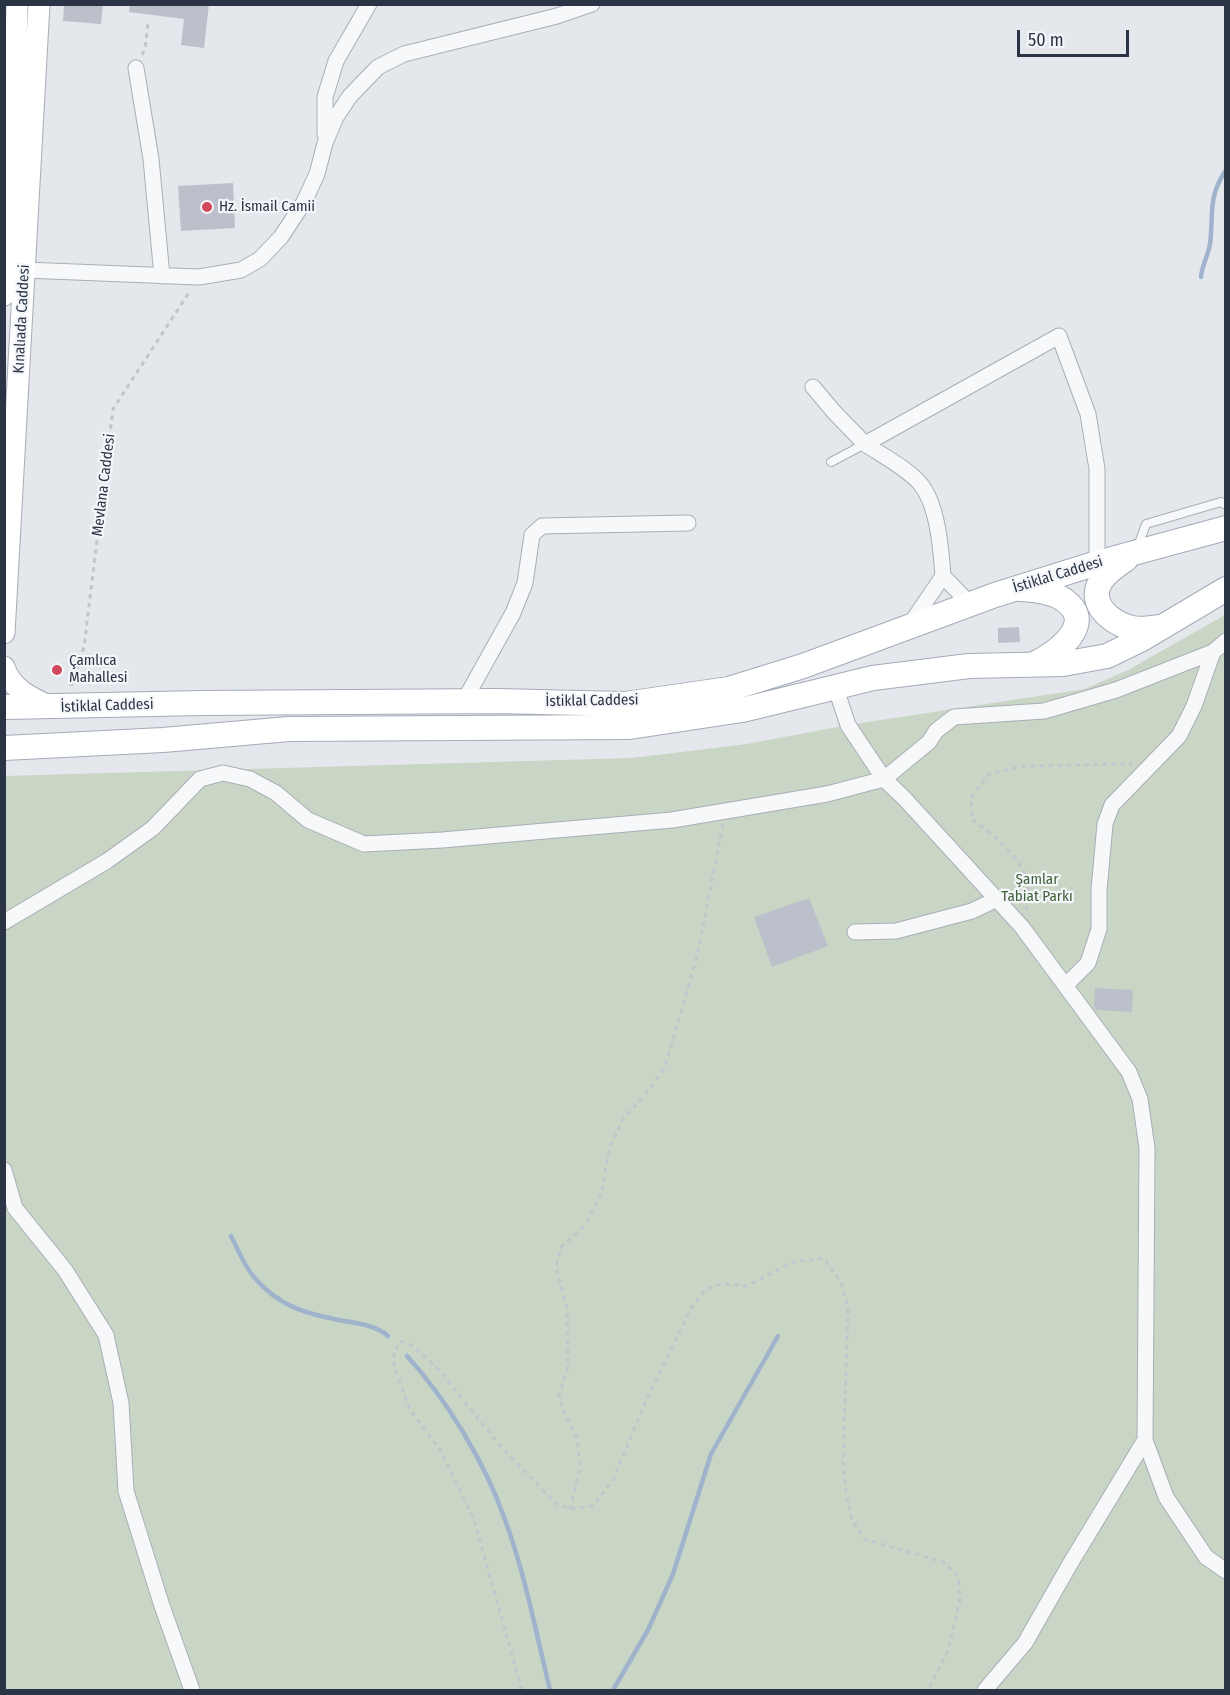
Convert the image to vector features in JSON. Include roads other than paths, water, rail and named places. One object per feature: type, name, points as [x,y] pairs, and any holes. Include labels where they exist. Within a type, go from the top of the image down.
[{"type":"main road","name":"Kınalıada Caddesi","points":[[4,295],[13,175],[17,4]]},
{"type":"main road","name":"Kınalıada Caddesi","points":[[4,633],[39,4]]},
{"type":"main road","name":"İstiklal Caddesi","points":[[4,707],[464,701],[625,704],[729,689],[803,666],[1016,588],[1226,528]]},
{"type":"main road","points":[[1136,552],[1102,578],[1097,593],[1099,606],[1110,620],[1133,629],[1161,627]]},
{"type":"main road","points":[[1016,588],[1042,591],[1064,600],[1075,612],[1076,626],[1068,640],[1053,654],[1034,664]]},
{"type":"main road","name":"İstiklal Caddesi","points":[[4,748],[163,740],[289,729],[630,727],[742,710],[835,686],[915,672],[969,666],[1063,664],[1107,656],[1142,639],[1226,589]]},
{"type":"main road","points":[[6,678],[25,695],[52,707]]},
{"type":"street","points":[[325,143],[325,97],[336,61],[369,4]]},
{"type":"street","points":[[25,270],[199,277],[241,270],[260,259],[281,237],[304,202],[317,174],[325,143],[336,117],[350,96],[378,67],[404,54],[557,16],[592,4]]},
{"type":"street","points":[[136,68],[151,159],[162,276]]},
{"type":"street","points":[[865,444],[1059,336],[1088,414],[1097,469],[1097,563]]},
{"type":"street","points":[[813,387],[865,444],[899,466],[921,484],[929,500],[941,548],[943,576],[908,627]]},
{"type":"street","points":[[464,701],[513,613],[525,583],[532,535],[542,526],[688,523]]},
{"type":"street","points":[[943,576],[970,604]]},
{"type":"street","points":[[4,922],[107,861],[153,828],[200,779],[223,773],[250,779],[276,793],[308,820],[363,844],[442,840],[649,822],[827,794],[884,779],[903,761],[929,742],[936,731],[954,717],[1044,711],[1116,690],[1213,652],[1226,641]]},
{"type":"street","points":[[1066,985],[1088,963],[1099,929],[1099,890],[1105,824],[1108,814],[1112,805],[1179,736],[1194,706],[1213,652]]},
{"type":"street","points":[[835,686],[848,725],[884,779],[1022,927],[1129,1072],[1140,1099],[1147,1148],[1144,1440],[1166,1497],[1206,1557],[1226,1571]]},
{"type":"street","points":[[855,932],[896,932],[972,911],[997,899]]},
{"type":"street","points":[[4,1170],[15,1208],[65,1270],[106,1335],[121,1403],[126,1491],[162,1606],[192,1690]]},
{"type":"street","points":[[985,1690],[1025,1643],[1144,1440]]},
{"type":"lane","points":[[831,462],[865,444]]},
{"type":"lane","points":[[1136,552],[1146,524],[1221,502],[1226,505]]},
{"type":"waterway","points":[[1201,277],[1210,244],[1212,206],[1216,189],[1226,170]]},
{"type":"waterway","points":[[231,1236],[250,1273],[273,1296],[294,1308],[367,1326],[388,1336]]},
{"type":"waterway","points":[[613,1690],[648,1630],[673,1574],[711,1454],[778,1336]]},
{"type":"waterway","points":[[407,1356],[422,1373],[463,1432],[496,1496],[530,1603],[550,1690]]},
{"type":"place","name":"Hz. İsmail Camii","points":[[207,207]]},
{"type":"place","name":"Çamlıca Mahallesi","points":[[57,670]]},
{"type":"park label","name":"Şamlar Tabiat Parkı","points":[[1037,888]]}]
